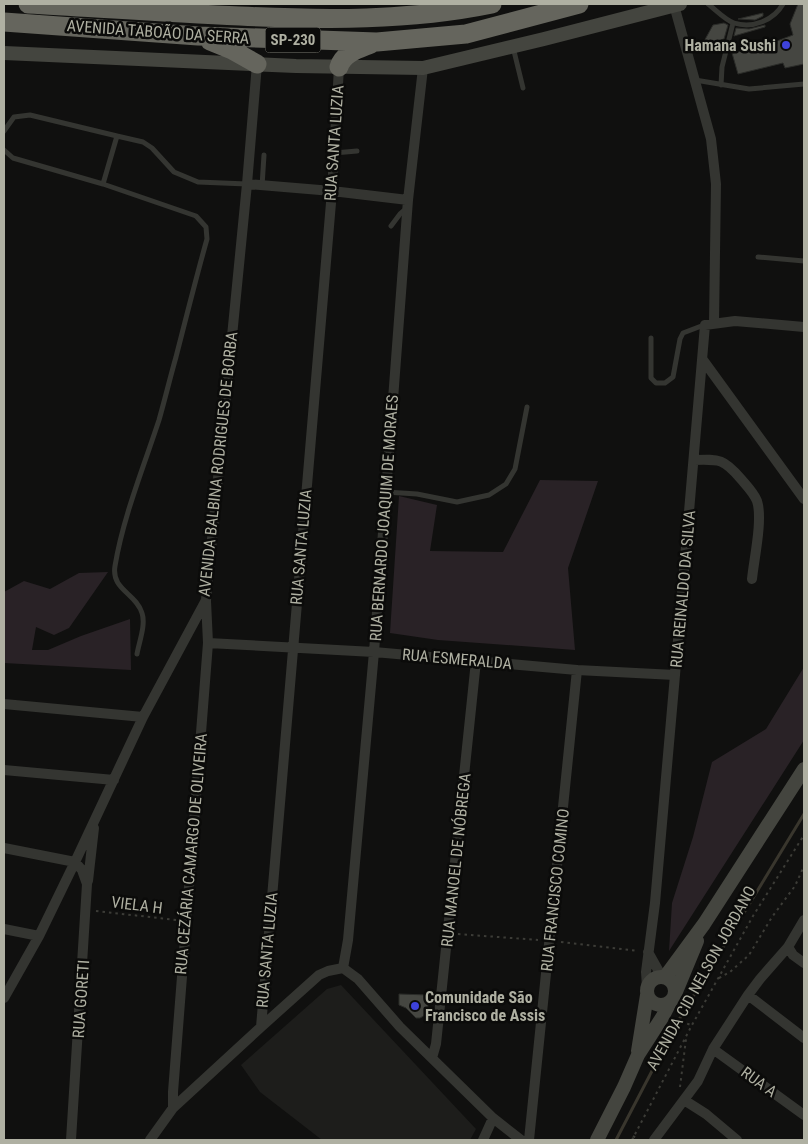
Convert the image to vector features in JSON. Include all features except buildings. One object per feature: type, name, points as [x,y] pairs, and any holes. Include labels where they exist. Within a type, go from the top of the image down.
[{"type":"highway","name":"AVENIDA TABOÃO DA SERRA","points":[[28,4],[115,10],[201,9],[281,18],[398,17],[492,4]]},
{"type":"highway","name":"AVENIDA TABOÃO DA SERRA","points":[[4,22],[198,36],[377,42],[466,34],[579,4]]},
{"type":"highway","points":[[198,36],[232,50],[257,64]]},
{"type":"highway","points":[[339,67],[346,55],[377,42]]},
{"type":"street","points":[[4,53],[339,67],[424,68],[513,47],[676,4]]},
{"type":"street","name":"RUA REINALDO DA SILVA","points":[[647,991],[646,972],[675,675],[702,360],[709,324],[716,184],[711,139],[676,4]]},
{"type":"street","name":"AVENIDA BALBINA RODRIGUES DE BORBA","points":[[4,998],[39,936],[143,717],[206,600],[257,64]]},
{"type":"street","name":"RUA SANTA LUZIA","points":[[261,1027],[332,191],[339,67]]},
{"type":"street","name":"RUA BERNARDO JOAQUIM DE MORAES","points":[[343,968],[349,930],[374,652],[408,204],[424,68]]},
{"type":"street","points":[[247,184],[332,191],[408,204]]},
{"type":"street","points":[[709,324],[735,321],[804,327]]},
{"type":"street","points":[[702,360],[804,498]]},
{"type":"street","points":[[694,460],[714,459],[724,462],[757,500],[759,517],[752,579]]},
{"type":"street","name":"RUA CEZÁRIA CAMARGO DE OLIVEIRA","points":[[173,1108],[208,643],[206,600]]},
{"type":"street","name":"RUA ESMERALDA","points":[[208,643],[374,652],[576,670],[675,675]]},
{"type":"street","name":"RUA MANOEL DE NÓBREGA","points":[[432,1058],[436,1044],[476,661]]},
{"type":"street","name":"RUA FRANCISCO COMINO","points":[[529,1140],[576,670]]},
{"type":"street","points":[[4,704],[143,717]]},
{"type":"street","name":"AVENIDA CID NELSON JORDANO","points":[[663,977],[704,924],[804,769]]},
{"type":"street","points":[[4,770],[114,780]]},
{"type":"street","name":"RUA GORETI","points":[[71,1140],[86,910],[95,820]]},
{"type":"street","points":[[4,848],[75,862],[82,870],[88,884]]},
{"type":"street","points":[[654,1140],[698,1081],[713,1049],[748,995],[788,948],[804,920]]},
{"type":"street","name":"AVENIDA CID NELSON JORDANO","points":[[597,1140],[638,1055],[672,998],[704,924]]},
{"type":"street","points":[[4,929],[39,936]]},
{"type":"street","points":[[788,948],[793,955],[804,963]]},
{"type":"street","points":[[648,952],[663,977],[673,984],[672,998],[666,1004],[657,1004],[653,1002],[647,991],[653,979],[663,977]]},
{"type":"street","points":[[150,1140],[173,1108],[319,975],[343,968],[358,980],[400,1027],[493,1118],[521,1140]]},
{"type":"street","name":"AVENIDA CID NELSON JORDANO","points":[[638,1055],[647,991]]},
{"type":"street","points":[[748,995],[804,1038]]},
{"type":"street","name":"RUA A","points":[[713,1049],[804,1115]]},
{"type":"street","points":[[685,1099],[737,1140]]},
{"type":"street","points":[[483,1140],[493,1118]]},
{"type":"lane","points":[[708,4],[733,23],[750,25],[766,22],[783,4]]},
{"type":"lane","points":[[721,85],[722,67],[733,23]]},
{"type":"lane","points":[[513,47],[523,88]]},
{"type":"lane","points":[[695,80],[749,89],[769,89],[804,84]]},
{"type":"lane","points":[[4,131],[14,116],[30,115],[142,142],[152,148],[174,172],[198,182],[247,184]]},
{"type":"lane","points":[[103,184],[117,136]]},
{"type":"lane","points":[[4,150],[13,158],[103,184],[196,216],[206,227],[207,239],[160,418],[132,499],[115,564],[114,575],[118,583],[132,598],[143,615],[137,654]]},
{"type":"lane","points":[[334,153],[357,152]]},
{"type":"lane","points":[[262,186],[264,155]]},
{"type":"lane","points":[[391,226],[408,204]]},
{"type":"lane","points":[[758,257],[804,261]]},
{"type":"lane","points":[[651,338],[651,378],[656,383],[665,383],[673,377],[682,333],[709,324]]},
{"type":"lane","points":[[386,492],[417,494],[457,502],[489,495],[506,484],[515,469],[527,407]]},
{"type":"path","name":"AVENIDA CID NELSON JORDANO","points":[[632,1140],[692,1025],[753,916],[804,835]]},
{"type":"path","points":[[719,978],[730,972],[749,955],[795,886],[804,866]]},
{"type":"path","name":"VIELA H","points":[[86,910],[186,922]]},
{"type":"path","points":[[672,1018],[692,1025]]},
{"type":"path","points":[[685,1099],[679,1092],[686,1037]]},
{"type":"path","points":[[633,1136],[639,1140]]},
{"type":"shaded area","points":[[540,480],[598,481],[568,568],[575,650],[438,640],[390,633],[399,496],[437,505],[430,551],[503,552]]},
{"type":"shaded area","points":[[108,572],[69,628],[54,635],[36,627],[32,650],[48,650],[130,619],[131,670],[4,663],[4,592],[24,581],[50,589],[79,573]]},
{"type":"shaded area","points":[[804,667],[804,740],[669,951],[672,903],[693,837],[712,762],[766,729]]},
{"type":"shaded area","points":[[341,985],[476,1129],[470,1140],[322,1140],[260,1092],[241,1065],[327,989]]},
{"type":"waterway","points":[[616,1140],[677,1023],[804,814]]},
{"type":"place","name":"Hamana Sushi","points":[[786,45]]},
{"type":"place","name":"Comunidade São Francisco de Assis","points":[[415,1006]]}]
